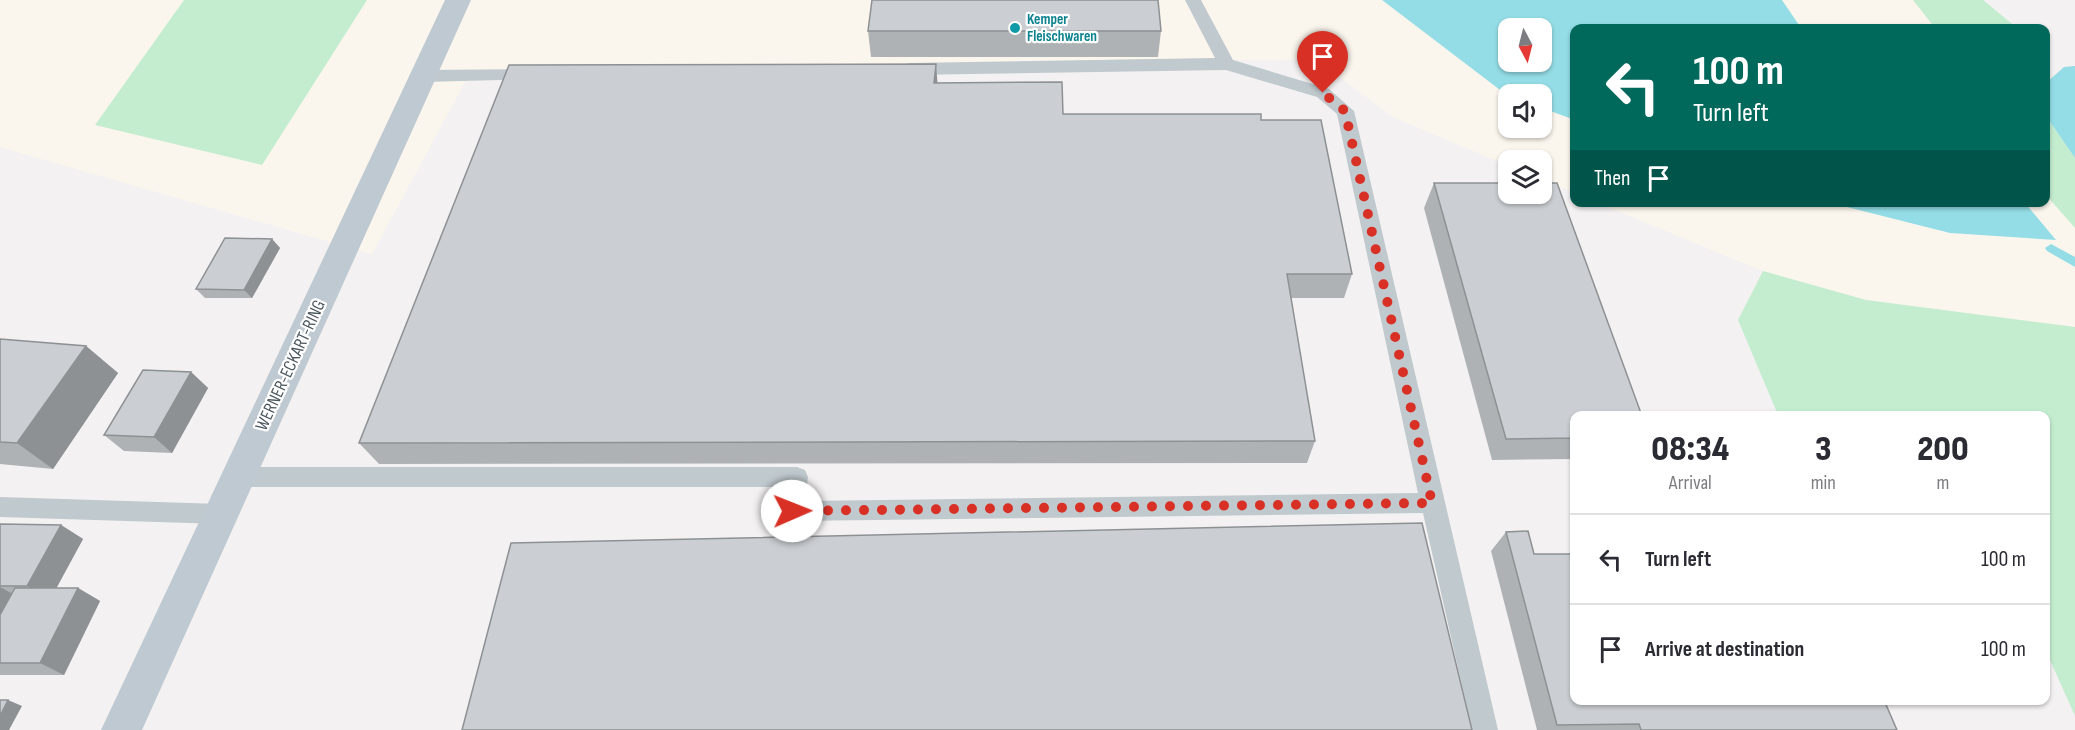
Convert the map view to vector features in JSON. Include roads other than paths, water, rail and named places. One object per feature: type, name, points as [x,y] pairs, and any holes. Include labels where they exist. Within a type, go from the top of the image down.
[{"type":"street","name":"WERNER-ECKART-RING","points":[[121,730],[458,0]]},
{"type":"lane","points":[[1193,0],[1226,64]]},
{"type":"lane","points":[[890,69],[1226,64],[1323,93],[1345,111],[1485,730]]},
{"type":"lane","points":[[423,76],[554,74]]},
{"type":"lane","points":[[238,477],[797,477],[792,511],[1432,503]]},
{"type":"lane","points":[[0,507],[221,514]]},
{"type":"water","points":[[1382,0],[1782,0],[1798,24],[1570,24],[1570,118],[1552,112],[1552,84],[1498,84],[1498,88]]},
{"type":"water","points":[[2075,66],[2075,158],[2050,122],[2050,79],[2064,67]]},
{"type":"water","points":[[1847,207],[2028,207],[2056,240],[1950,233]]},
{"type":"waterway","points":[[2051,248],[2075,263]]},
{"type":"place","name":"Kemper Fleischwaren","points":[[1015,28]]}]
